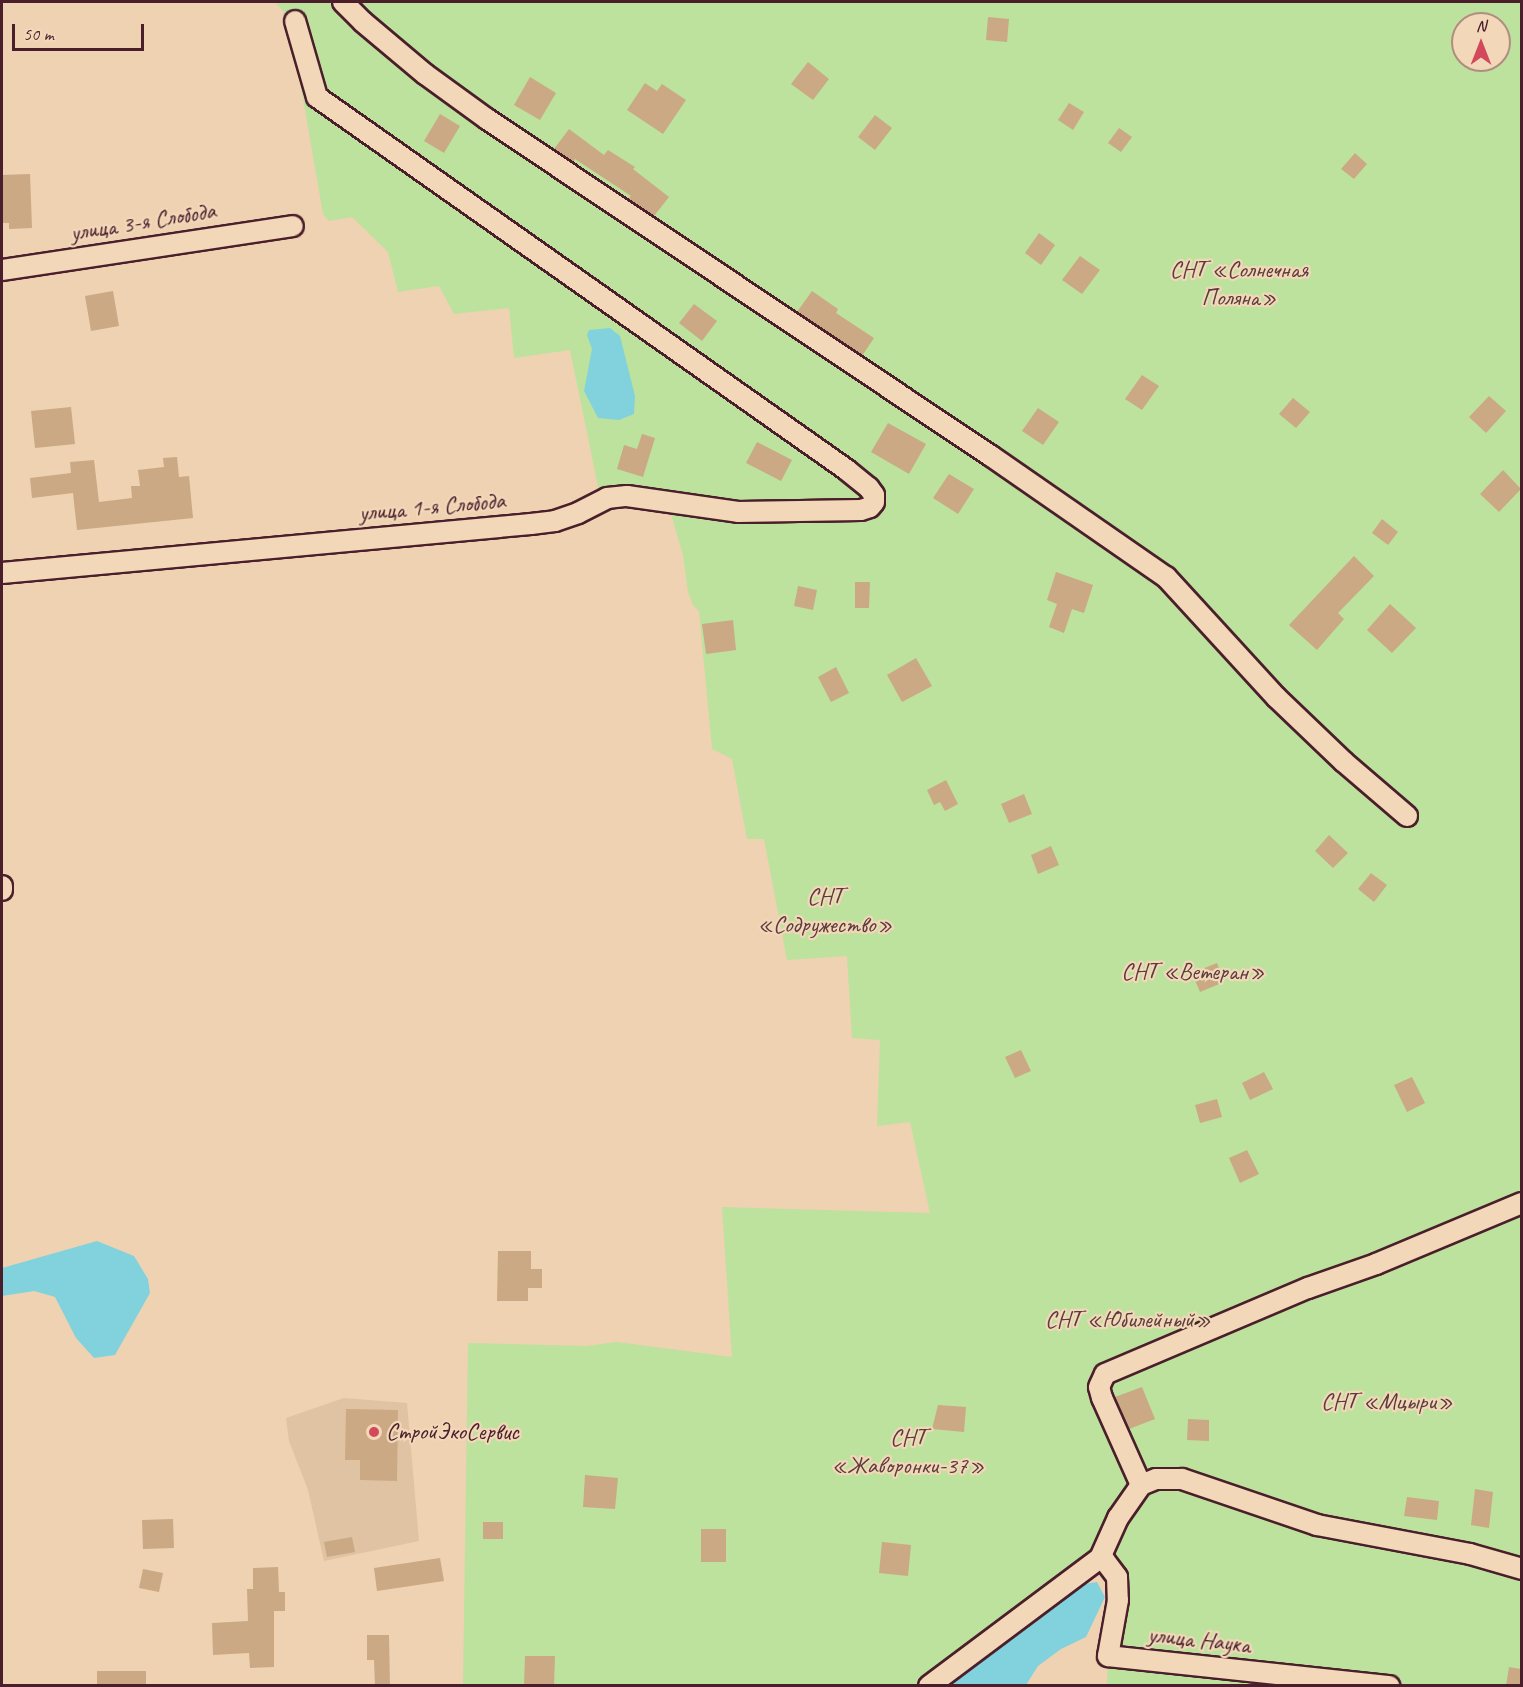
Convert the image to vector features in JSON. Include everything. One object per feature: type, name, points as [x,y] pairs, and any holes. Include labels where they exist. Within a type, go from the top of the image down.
[{"type":"street","points":[[343,2],[424,74],[487,119],[991,456],[1166,576],[1276,697],[1344,762],[1407,816]]},
{"type":"street","name":"улица 1-я Слобода","points":[[2,573],[531,524],[555,521],[607,498],[627,495],[738,512],[861,510],[870,507],[874,495],[847,470],[317,97],[295,21]]},
{"type":"street","name":"улица 3-я Слобода","points":[[2,270],[292,226]]},
{"type":"street","points":[[1141,1485],[1102,1398],[1099,1387],[1105,1374],[1299,1292],[1376,1264],[1521,1203]]},
{"type":"street","points":[[929,1686],[1100,1558],[1118,1518],[1141,1485],[1156,1479],[1182,1479],[1317,1525],[1470,1554],[1521,1569]]},
{"type":"street","name":"улица Наука","points":[[1100,1558],[1117,1577],[1118,1600],[1108,1656],[1389,1686]]},
{"type":"shaded area","points":[[344,1398],[407,1403],[419,1541],[324,1561],[308,1490],[289,1441],[286,1418]]},
{"type":"green space","points":[[275,2],[1521,2],[1521,1685],[1107,1685],[1108,1656],[1118,1600],[1105,1561],[929,1685],[463,1685],[468,1343],[586,1346],[617,1342],[732,1357],[722,1207],[930,1213],[910,1122],[877,1126],[880,1040],[852,1038],[847,956],[787,960],[764,839],[747,839],[732,759],[712,749],[699,611],[693,605],[688,592],[683,555],[668,504],[601,501],[570,350],[514,358],[509,308],[454,314],[439,286],[398,292],[388,252],[352,217],[329,221],[323,214],[289,18]]},
{"type":"water","points":[[610,328],[620,336],[635,396],[634,414],[619,420],[598,418],[584,391],[592,349],[587,335],[589,330]]},
{"type":"water","points":[[97,1241],[134,1256],[148,1279],[150,1293],[115,1355],[94,1358],[76,1338],[55,1297],[34,1291],[2,1296],[2,1268]]},
{"type":"water","points":[[1097,1582],[1105,1597],[1086,1637],[1061,1649],[1038,1666],[1026,1685],[951,1685],[1084,1584]]},
{"type":"building","points":[[988,17],[1009,19],[1007,42],[986,40]]},
{"type":"building","points":[[808,62],[829,79],[813,100],[791,84]]},
{"type":"building","points":[[530,77],[556,93],[540,120],[514,105]]},
{"type":"building","points":[[645,83],[657,91],[662,84],[686,100],[663,134],[627,110]]},
{"type":"building","points":[[1069,103],[1084,112],[1073,130],[1058,120]]},
{"type":"building","points":[[440,114],[460,126],[444,153],[424,141]]},
{"type":"building","points":[[875,115],[892,128],[875,150],[858,137]]},
{"type":"building","points":[[1119,128],[1132,137],[1121,152],[1108,143]]},
{"type":"building","points":[[569,129],[604,155],[608,150],[635,167],[633,169],[669,197],[654,216],[628,199],[631,196],[575,159],[573,162],[554,149]]},
{"type":"building","points":[[1355,153],[1367,164],[1354,179],[1341,169]]},
{"type":"building","points":[[30,174],[32,228],[9,229],[9,223],[2,223],[2,175]]},
{"type":"building","points":[[1039,233],[1055,245],[1041,265],[1025,253]]},
{"type":"building","points":[[1080,256],[1100,270],[1082,294],[1062,280]]},
{"type":"building","points":[[113,291],[119,326],[91,331],[85,296]]},
{"type":"building","points":[[812,291],[838,309],[836,313],[874,338],[862,356],[797,312]]},
{"type":"building","points":[[694,304],[717,321],[702,341],[679,323]]},
{"type":"building","points":[[1142,375],[1159,386],[1142,410],[1125,399]]},
{"type":"building","points":[[1489,396],[1506,411],[1486,433],[1469,417]]},
{"type":"building","points":[[1293,398],[1310,412],[1296,428],[1279,414]]},
{"type":"building","points":[[71,407],[75,444],[35,448],[31,411]]},
{"type":"building","points":[[1038,408],[1059,422],[1043,445],[1022,431]]},
{"type":"building","points":[[888,423],[926,444],[909,474],[871,452]]},
{"type":"building","points":[[642,434],[655,438],[643,477],[617,469],[624,445],[637,449]]},
{"type":"building","points":[[757,442],[792,460],[781,481],[746,463]]},
{"type":"building","points":[[177,457],[179,477],[189,476],[193,518],[77,530],[73,493],[32,498],[30,478],[71,473],[70,462],[94,460],[99,502],[132,498],[131,486],[140,486],[138,470],[164,467],[163,458]]},
{"type":"building","points":[[1503,470],[1521,489],[1499,512],[1480,494]]},
{"type":"building","points":[[949,474],[974,489],[958,514],[933,498]]},
{"type":"building","points":[[1382,519],[1398,532],[1388,545],[1372,533]]},
{"type":"building","points":[[1354,556],[1374,576],[1338,613],[1344,619],[1317,650],[1289,625]]},
{"type":"building","points":[[1056,572],[1093,585],[1084,613],[1072,609],[1064,633],[1049,627],[1057,604],[1047,600]]},
{"type":"building","points":[[855,582],[870,582],[869,608],[855,608]]},
{"type":"building","points":[[798,586],[817,590],[813,610],[794,606]]},
{"type":"building","points":[[1390,604],[1416,628],[1392,653],[1367,630]]},
{"type":"building","points":[[733,620],[736,650],[706,654],[702,624]]},
{"type":"building","points":[[916,658],[932,686],[902,702],[887,675]]},
{"type":"building","points":[[836,667],[849,693],[831,702],[818,677]]},
{"type":"building","points":[[946,780],[958,804],[945,811],[940,802],[934,805],[927,790]]},
{"type":"building","points":[[1024,794],[1032,814],[1009,823],[1001,804]]},
{"type":"building","points":[[1329,835],[1348,853],[1333,868],[1315,851]]},
{"type":"building","points":[[1051,846],[1059,865],[1038,874],[1031,855]]},
{"type":"building","points":[[1371,873],[1387,885],[1374,902],[1358,889]]},
{"type":"building","points":[[1217,963],[1224,982],[1200,992],[1192,973]]},
{"type":"building","points":[[1021,1050],[1031,1071],[1015,1078],[1005,1057]]},
{"type":"building","points":[[1264,1072],[1273,1089],[1250,1100],[1242,1083]]},
{"type":"building","points":[[1412,1077],[1425,1103],[1407,1112],[1394,1085]]},
{"type":"building","points":[[1217,1099],[1222,1117],[1200,1123],[1195,1105]]},
{"type":"building","points":[[1247,1150],[1259,1174],[1240,1183],[1229,1158]]},
{"type":"building","points":[[498,1251],[531,1251],[531,1269],[542,1269],[542,1288],[528,1288],[528,1301],[497,1301]]},
{"type":"building","points":[[1142,1387],[1155,1419],[1129,1429],[1115,1397]]},
{"type":"building","points":[[938,1405],[966,1407],[964,1432],[932,1429]]},
{"type":"building","points":[[346,1409],[398,1410],[397,1481],[360,1480],[360,1460],[345,1460]]},
{"type":"building","points":[[1188,1419],[1209,1420],[1209,1441],[1187,1440]]},
{"type":"building","points":[[585,1475],[618,1478],[615,1509],[583,1507]]},
{"type":"building","points":[[1475,1489],[1493,1492],[1489,1528],[1471,1525]]},
{"type":"building","points":[[1407,1497],[1439,1501],[1437,1520],[1404,1516]]},
{"type":"building","points":[[173,1519],[174,1548],[143,1549],[142,1520]]},
{"type":"building","points":[[483,1522],[503,1522],[503,1539],[483,1539]]},
{"type":"building","points":[[701,1529],[726,1529],[726,1562],[701,1562]]},
{"type":"building","points":[[352,1537],[355,1552],[327,1557],[324,1542]]},
{"type":"building","points":[[882,1542],[911,1545],[908,1576],[879,1573]]},
{"type":"building","points":[[440,1558],[444,1581],[377,1591],[374,1568]]},
{"type":"building","points":[[278,1567],[279,1592],[285,1592],[285,1611],[274,1611],[274,1667],[250,1668],[249,1653],[213,1655],[212,1623],[248,1621],[247,1589],[253,1589],[253,1568]]},
{"type":"building","points":[[143,1569],[163,1573],[159,1592],[139,1588]]},
{"type":"building","points":[[367,1635],[389,1635],[390,1686],[375,1686],[374,1660],[367,1660]]},
{"type":"building","points":[[525,1656],[555,1656],[554,1686],[524,1686]]},
{"type":"building","points":[[1509,1667],[1521,1669],[1521,1686],[1506,1686]]},
{"type":"building","points":[[97,1671],[146,1671],[146,1686],[97,1686]]},
{"type":"place","name":"СтройЭкоСервис","points":[[374,1432]]},
{"type":"park label","name":"СНТ «Солнечная Поляна»","points":[[1239,284]]},
{"type":"park label","name":"СНТ «Содружество»","points":[[825,911]]},
{"type":"park label","name":"СНТ «Ветеран»","points":[[1193,972]]},
{"type":"park label","name":"СНТ «Юбилейный»","points":[[1128,1320]]},
{"type":"park label","name":"СНТ «Мцыри»","points":[[1387,1402]]},
{"type":"park label","name":"СНТ «Жаворонки-37»","points":[[908,1452]]}]
